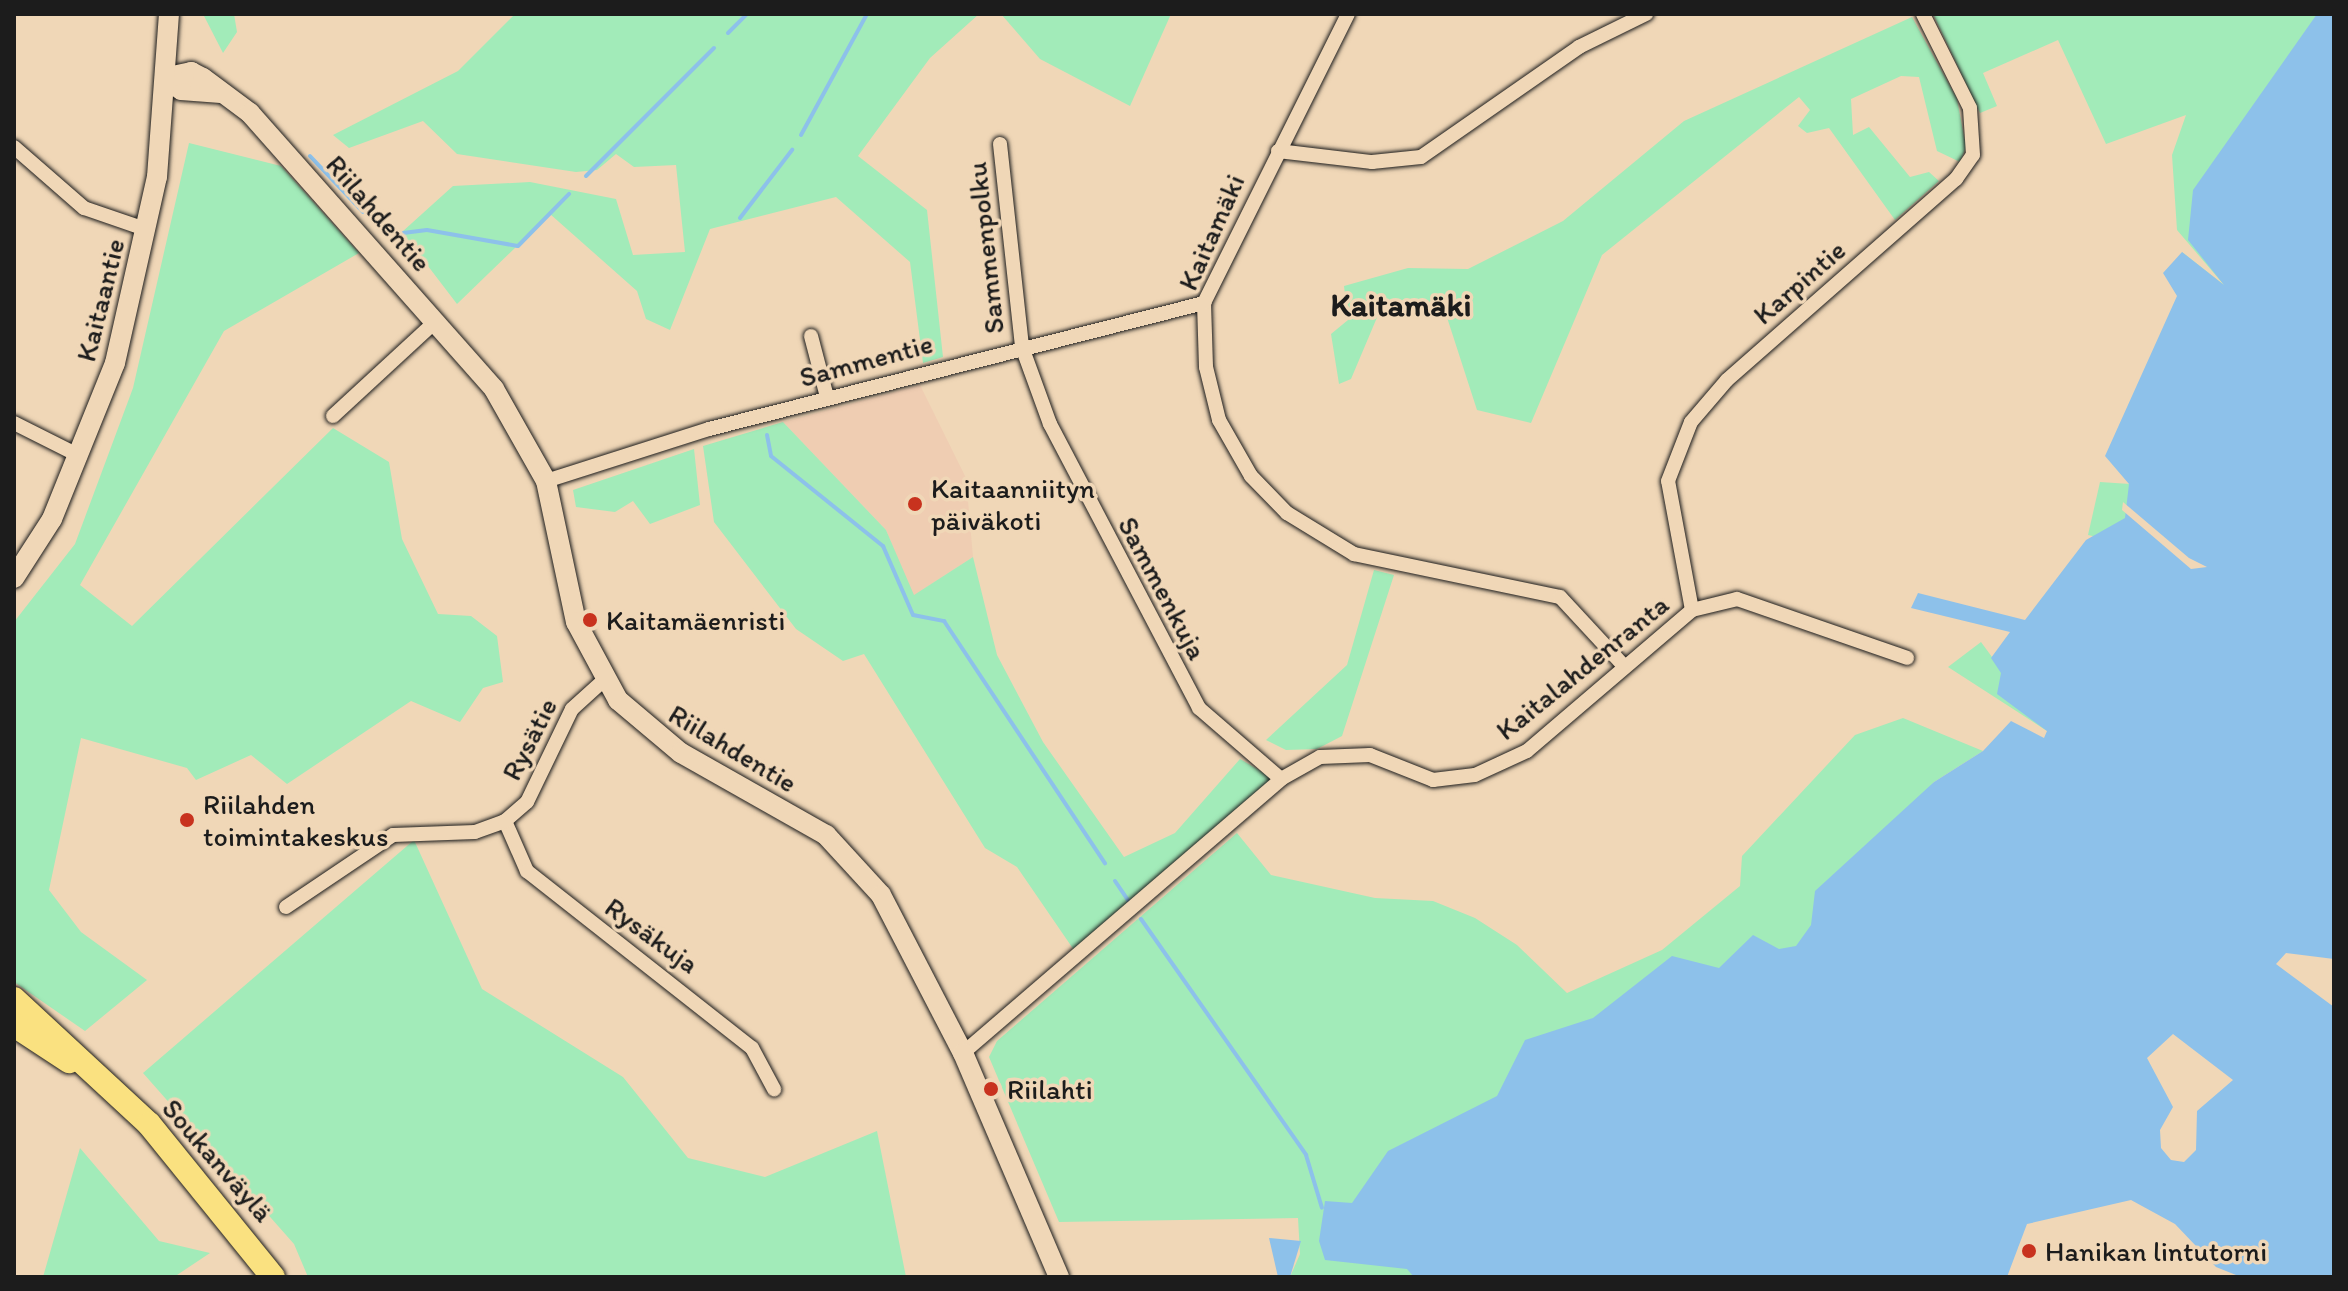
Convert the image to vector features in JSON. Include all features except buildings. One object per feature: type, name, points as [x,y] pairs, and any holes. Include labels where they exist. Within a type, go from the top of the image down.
[{"type":"main road","name":"Soukanväylä","points":[[14,999],[110,1087],[212,1193],[273,1277]]},
{"type":"main road","name":"Soukanväylä","points":[[14,1025],[110,1087]]},
{"type":"street","name":"Kaitaantie","points":[[14,578],[80,456],[115,363],[145,229],[168,77],[169,14]]},
{"type":"street","name":"Kaitamäki","points":[[1348,14],[1204,303],[1206,367],[1219,420],[1251,476],[1287,513],[1371,561],[1560,597],[1624,666]]},
{"type":"street","points":[[1278,151],[1337,161],[1421,157],[1579,47],[1646,14]]},
{"type":"street","name":"Karpintie","points":[[1692,610],[1668,481],[1691,422],[1727,380],[1956,179],[1973,155],[1970,108],[1923,14]]},
{"type":"street","name":"Riilahdentie","points":[[168,77],[181,90],[221,93],[289,153],[494,389],[546,481],[576,622],[604,680],[648,730],[847,855],[881,895],[963,1053],[1059,1277]]},
{"type":"street","name":"Sammenpolku","points":[[1000,144],[1022,347]]},
{"type":"street","points":[[14,147],[84,208],[145,229]]},
{"type":"street","name":"Sammentie","points":[[546,481],[827,397],[1204,303]]},
{"type":"street","points":[[333,416],[436,321]]},
{"type":"street","points":[[811,336],[827,397]]},
{"type":"street","name":"Sammenkuja","points":[[1022,347],[1061,449],[1185,686],[1222,731],[1281,779]]},
{"type":"street","points":[[14,423],[80,456]]},
{"type":"street","name":"Kaitalahdenranta","points":[[963,1053],[1281,779],[1320,757],[1346,753],[1433,780],[1475,775],[1527,751],[1692,610],[1737,599],[1762,602],[1907,658]]},
{"type":"street","name":"Rysätie","points":[[286,907],[393,835],[475,832],[505,821],[527,802],[572,709],[604,680]]},
{"type":"street","name":"Rysäkuja","points":[[505,821],[527,871],[741,1039],[774,1089]]},
{"type":"shaded area","name":"Kaitaanniityn päiväkoti","points":[[920,385],[966,478],[973,557],[913,596],[886,530],[783,422]]},
{"type":"green space","points":[[203,14],[234,14],[237,32],[223,53]]},
{"type":"green space","points":[[515,14],[979,14],[930,58],[858,156],[927,210],[943,357],[923,363],[910,262],[836,197],[710,229],[670,330],[646,319],[637,291],[550,214],[457,304],[402,232],[453,186],[530,182],[616,199],[633,255],[685,252],[676,165],[634,167],[616,154],[597,170],[576,172],[457,154],[423,121],[349,148],[333,135],[458,71]]},
{"type":"green space","points":[[1001,14],[1171,14],[1130,106],[1040,59]]},
{"type":"green space","points":[[1933,14],[2334,14],[2296,379],[2188,272],[2182,252],[2224,285],[2177,230],[2172,155],[2186,115],[2106,144],[2058,40],[1983,73],[1997,106],[1980,113]]},
{"type":"green space","points":[[1912,17],[1957,99],[1966,147],[1960,162],[1937,151],[1919,77],[1901,76],[1851,99],[1853,135],[1869,127],[1910,177],[1929,172],[1939,181],[1895,220],[1829,128],[1807,133],[1798,126],[1810,110],[1799,97],[1602,255],[1531,423],[1477,410],[1442,302],[1381,308],[1351,379],[1339,384],[1331,334],[1348,320],[1344,286],[1408,268],[1468,269],[1563,221],[1684,121]]},
{"type":"green space","points":[[189,143],[281,166],[359,253],[224,331],[80,585],[132,626],[333,428],[389,462],[402,539],[438,614],[471,616],[497,636],[503,682],[483,688],[460,722],[411,701],[287,784],[251,755],[196,780],[187,768],[81,738],[49,890],[81,932],[147,980],[85,1031],[14,982],[14,622],[75,544],[133,388]]},
{"type":"green space","points":[[783,422],[886,530],[914,595],[973,557],[997,655],[1043,742],[1124,857],[1175,833],[1240,759],[1273,778],[1076,953],[1017,867],[985,848],[864,654],[843,661],[796,629],[714,522],[703,446]]},
{"type":"green space","points":[[694,449],[700,505],[650,524],[633,501],[615,512],[576,507],[573,490]]},
{"type":"green space","points":[[2100,482],[2216,496],[2101,538],[2088,535]]},
{"type":"green space","points":[[1374,570],[1394,575],[1342,736],[1317,749],[1286,750],[1266,740],[1347,665]]},
{"type":"green space","points":[[2011,633],[2047,731],[1948,667],[1981,642],[1992,657]]},
{"type":"green space","points":[[1903,718],[1983,751],[1934,782],[1527,1277],[1290,1277],[1300,1254],[1298,1218],[1059,1222],[989,1057],[997,1041],[1237,833],[1271,875],[1375,898],[1433,901],[1475,918],[1517,945],[1567,993],[1662,950],[1740,886],[1742,856],[1855,735]]},
{"type":"green space","points":[[414,840],[482,989],[623,1077],[688,1158],[765,1177],[877,1131],[906,1277],[308,1277],[294,1244],[143,1073]]},
{"type":"green space","points":[[80,1148],[159,1241],[210,1253],[174,1277],[43,1277]]},
{"type":"water","points":[[2317,14],[2334,14],[2334,959],[2286,953],[2276,964],[2334,1007],[2334,1277],[2241,1277],[2216,1267],[2175,1224],[2131,1200],[2027,1224],[2007,1277],[1414,1277],[1407,1269],[1325,1260],[1319,1241],[1325,1201],[1352,1203],[1388,1151],[1497,1096],[1525,1040],[1593,1018],[1672,956],[1719,968],[1753,935],[1779,949],[1796,946],[1811,925],[1815,891],[1934,782],[1983,751],[2011,721],[2044,738],[2047,731],[1997,694],[2001,673],[1991,658],[2010,632],[1911,608],[1918,593],[2025,620],[2086,540],[2125,518],[2129,484],[2105,456],[2177,296],[2163,273],[2182,252],[2224,285],[2188,240],[2193,190]],"holes":[[[2173,1034],[2233,1080],[2197,1111],[2196,1150],[2184,1162],[2171,1160],[2161,1148],[2160,1130],[2173,1107],[2147,1058]]]},
{"type":"water","points":[[1269,1238],[1301,1241],[1290,1277],[1278,1277]]},
{"type":"pier","points":[[2123,502],[2189,558],[2207,567],[2191,569],[2122,510]]},
{"type":"waterway","points":[[728,33],[747,14]]},
{"type":"waterway","points":[[801,135],[867,14]]},
{"type":"waterway","points":[[586,176],[714,48]]},
{"type":"waterway","points":[[740,218],[792,150]]},
{"type":"waterway","points":[[310,156],[363,212]]},
{"type":"waterway","points":[[403,233],[427,230],[518,246],[569,194]]},
{"type":"waterway","points":[[378,228],[384,229]]},
{"type":"waterway","points":[[767,435],[771,456],[883,546],[913,615],[944,621],[1105,863]]},
{"type":"waterway","points":[[1115,881],[1129,902]]},
{"type":"waterway","points":[[1141,919],[1306,1155],[1322,1208]]},
{"type":"place","name":"Kaitaanniityn päiväkoti","points":[[915,504]]},
{"type":"place","name":"Kaitamäenristi","points":[[590,620]]},
{"type":"place","name":"Riilahden toimintakeskus","points":[[187,820]]},
{"type":"place","name":"Riilahti","points":[[991,1089]]},
{"type":"place","name":"Hanikan lintutorni","points":[[2029,1251]]},
{"type":"district","name":"Kaitamäki","points":[[1401,305]]}]
